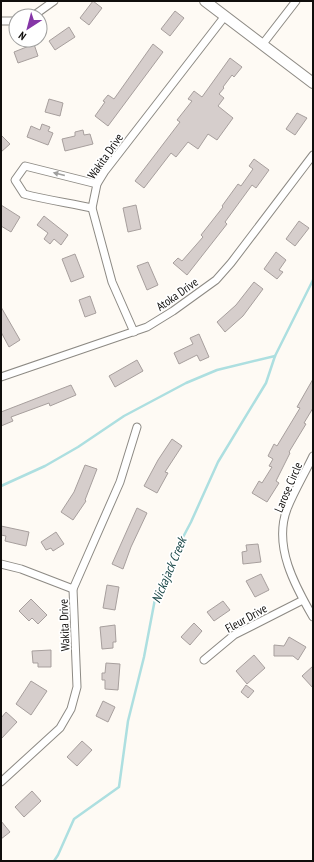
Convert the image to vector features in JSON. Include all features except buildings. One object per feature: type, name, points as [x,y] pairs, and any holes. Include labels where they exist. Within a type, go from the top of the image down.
[{"type":"main road","points":[[205,1],[313,83]]},
{"type":"street","points":[[44,8],[54,1]]},
{"type":"street","points":[[262,45],[296,1]]},
{"type":"street","name":"Wakita Drive","points":[[134,332],[112,282],[92,208],[97,184],[105,170],[225,16]]},
{"type":"street","name":"Atoka Drive","points":[[1,377],[134,332],[147,327],[174,311],[216,280],[313,155]]},
{"type":"street","points":[[92,208],[65,202],[44,200],[24,194],[15,180],[25,166],[97,184]]},
{"type":"street","name":"Wakita Drive","points":[[1,782],[60,728],[70,709],[77,687],[74,589],[120,482],[137,427]]},
{"type":"street","name":"Larose Circle","points":[[313,456],[287,510],[283,534],[286,560],[294,581],[313,617]]},
{"type":"street","points":[[1,564],[21,569],[74,589]]},
{"type":"street","name":"Fleur Drive","points":[[204,660],[234,635],[303,600]]},
{"type":"waterway","name":"Nickajack Creek","points":[[54,861],[74,819],[119,787],[128,721],[144,657],[155,599],[172,558],[191,522],[218,462],[266,383],[275,356],[313,280]]},
{"type":"waterway","points":[[1,486],[45,466],[78,447],[124,416],[186,383],[217,370],[275,356]]}]
